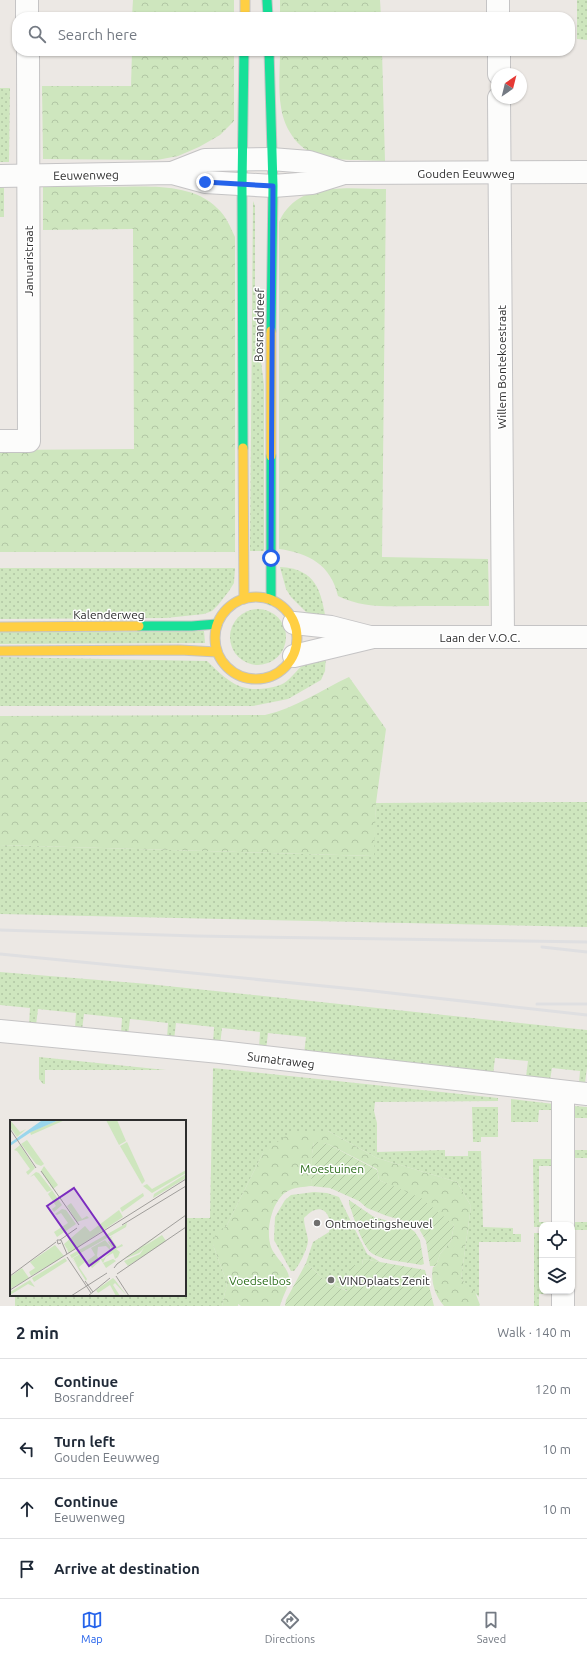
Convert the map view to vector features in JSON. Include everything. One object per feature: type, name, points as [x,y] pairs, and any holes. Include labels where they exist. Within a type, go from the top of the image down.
[{"type":"main road","points":[[244,12],[245,0]]},
{"type":"main road","points":[[267,0],[268,12]]},
{"type":"main road","name":"Bosranddreef","points":[[244,56],[242,185],[244,599]]},
{"type":"main road","name":"Bosranddreef","points":[[269,56],[273,186],[271,600]]},
{"type":"main road","points":[[257,597],[271,600],[283,608],[294,623],[298,637],[294,656],[282,671],[277,674],[266,679],[247,679],[228,669],[217,652],[214,639],[217,624],[221,616],[232,605],[244,599],[257,597]]},
{"type":"main road","name":"Kalenderweg","points":[[0,627],[184,626],[217,624]]},
{"type":"main road","points":[[0,651],[180,650],[217,652]]},
{"type":"street","points":[[27,0],[27,12]]},
{"type":"street","points":[[498,0],[498,12]]},
{"type":"street","name":"Januaristraat","points":[[0,442],[29,441],[28,56]]},
{"type":"street","points":[[499,56],[499,68]]},
{"type":"street","name":"Willem Bontekoestraat","points":[[499,104],[503,637]]},
{"type":"street","name":"Eeuwenweg","points":[[172,173],[205,160],[272,159]]},
{"type":"street","name":"Gouden Eeuwweg","points":[[272,159],[309,162],[344,173]]},
{"type":"street","name":"Gouden Eeuwweg","points":[[242,185],[273,186],[312,183],[344,173],[587,172]]},
{"type":"street","name":"Eeuwenweg","points":[[0,176],[172,173],[205,182],[242,185]]},
{"type":"street","name":"Laan der V.O.C.","points":[[294,623],[331,627],[373,637],[587,637]]},
{"type":"street","name":"Laan der V.O.C.","points":[[294,656],[373,637]]},
{"type":"street","name":"Sumatraweg","points":[[0,1031],[220,1052],[587,1094]]},
{"type":"street","points":[[562,1092],[563,1222]]},
{"type":"street","points":[[563,1294],[563,1306]]},
{"type":"green space","points":[[133,0],[234,0],[234,12],[132,12]]},
{"type":"green space","points":[[280,0],[380,0],[381,12],[280,12]]},
{"type":"green space","points":[[577,0],[587,0],[587,40],[577,39]]},
{"type":"green space","points":[[132,56],[234,56],[234,121],[220,135],[199,147],[178,156],[157,160],[43,159],[42,86],[131,86]]},
{"type":"green space","points":[[280,56],[382,56],[385,161],[346,160],[315,155],[308,151],[295,139],[286,124],[281,107],[279,79]]},
{"type":"green space","points":[[0,88],[10,88],[9,162],[0,162]]},
{"type":"green space","points":[[43,186],[152,187],[181,190],[206,200],[217,208],[229,225],[235,237],[235,552],[0,552],[0,450],[134,449],[133,229],[43,230]]},
{"type":"green space","points":[[0,188],[4,188],[4,217],[0,217]]},
{"type":"green space","points":[[346,188],[386,189],[382,557],[488,559],[489,606],[378,606],[358,603],[338,596],[335,585],[330,576],[317,562],[309,557],[279,549],[279,222],[283,214],[296,200],[307,194]]},
{"type":"green space","points":[[253,201],[255,206],[255,285],[257,330],[264,385],[264,551],[250,551]]},
{"type":"green space","points":[[280,567],[302,572],[315,583],[322,600],[326,621],[315,618],[306,612],[291,597],[286,589]]},
{"type":"green space","points":[[0,568],[235,568],[234,583],[229,591],[212,611],[204,614],[166,618],[0,619]]},
{"type":"green space","points":[[252,609],[264,609],[274,613],[282,621],[286,631],[286,643],[282,653],[274,661],[264,665],[252,665],[242,661],[234,653],[230,643],[230,631],[234,621],[242,613]]},
{"type":"green space","points":[[204,631],[205,643],[0,644],[0,632]]},
{"type":"green space","points":[[326,655],[325,671],[321,680],[288,699],[253,706],[0,706],[0,657],[207,661],[234,684],[249,689],[258,689],[271,688],[286,682],[306,663]]},
{"type":"green space","points":[[349,677],[386,729],[376,803],[374,856],[0,845],[0,716],[265,715],[287,708]]},
{"type":"green space","points":[[587,802],[587,927],[0,914],[0,845],[373,856],[376,803]]},
{"type":"green space","points":[[0,972],[148,984],[587,1030],[587,1067],[585,1083],[579,1083],[580,1071],[552,1068],[550,1080],[526,1077],[528,1061],[495,1058],[493,1074],[304,1054],[306,1037],[268,1033],[266,1049],[259,1048],[260,1032],[222,1028],[220,1045],[213,1044],[214,1027],[176,1023],[174,1040],[167,1039],[168,1023],[130,1019],[128,1035],[121,1034],[122,1018],[84,1014],[82,1030],[75,1029],[76,1013],[38,1009],[36,1025],[29,1025],[30,1008],[0,1005]]},
{"type":"green space","points":[[39,1057],[166,1070],[45,1070],[45,1084],[43,1084],[39,1079]]},
{"type":"green space","points":[[213,1068],[498,1098],[498,1101],[375,1102],[374,1111],[377,1123],[377,1152],[445,1150],[445,1156],[468,1156],[468,1151],[481,1151],[483,1227],[513,1228],[513,1234],[521,1234],[521,1242],[479,1242],[479,1297],[461,1279],[471,1206],[457,1182],[377,1158],[328,1131],[263,1153],[226,1227],[213,1245],[227,1283],[222,1306],[15,1306],[15,1296],[186,1296],[186,1218],[210,1218]]},
{"type":"green space","points":[[511,1099],[554,1104],[554,1110],[539,1110],[538,1122],[511,1122]]},
{"type":"green space","points":[[574,1106],[587,1107],[587,1118],[574,1118]]},
{"type":"green space","points":[[472,1107],[498,1107],[498,1137],[481,1137],[481,1142],[473,1142]]},
{"type":"green space","name":"Voedselbos","points":[[292,1131],[328,1131],[377,1158],[457,1182],[471,1206],[461,1279],[475,1292],[480,1305],[444,1306],[438,1298],[434,1288],[432,1277],[433,1267],[436,1266],[440,1254],[451,1241],[454,1225],[407,1193],[379,1180],[377,1169],[328,1144],[314,1142],[311,1186],[295,1188],[284,1194],[274,1207],[270,1224],[269,1240],[271,1247],[285,1267],[289,1276],[280,1306],[241,1306],[238,1304],[238,1306],[222,1306],[227,1283],[213,1245],[216,1231],[226,1227],[263,1153]]},
{"type":"green space","name":"Moestuinen","points":[[314,1141],[328,1144],[377,1170],[379,1180],[421,1198],[454,1225],[451,1241],[440,1254],[436,1266],[430,1266],[426,1241],[418,1227],[409,1222],[387,1216],[367,1208],[359,1201],[330,1188],[311,1186]]},
{"type":"green space","points":[[574,1150],[587,1150],[587,1158],[574,1158]]},
{"type":"green space","points":[[533,1159],[555,1159],[555,1166],[539,1166],[539,1227],[534,1227]]},
{"type":"green space","points":[[314,1192],[327,1193],[339,1197],[367,1254],[380,1262],[363,1259],[362,1265],[348,1291],[327,1282],[306,1263],[313,1242],[329,1232],[330,1224],[328,1216],[323,1210],[319,1209],[309,1213],[304,1218],[308,1243],[303,1257],[294,1271],[291,1271],[274,1240],[275,1217],[285,1200],[291,1195]]},
{"type":"green space","name":"Moestuinen","points":[[349,1200],[374,1217],[407,1226],[415,1232],[420,1240],[424,1264],[421,1265],[390,1260],[373,1254],[362,1239],[349,1204]]},
{"type":"green space","points":[[575,1222],[587,1222],[587,1230],[575,1230]]},
{"type":"green space","points":[[534,1233],[539,1233],[539,1306],[534,1306]]},
{"type":"green space","points":[[363,1259],[425,1270],[434,1306],[285,1306],[286,1300],[306,1263],[327,1282],[347,1291],[351,1265],[362,1265]]},
{"type":"railway","points":[[0,930],[196,936],[587,942]]},
{"type":"railway","points":[[542,947],[587,952]]},
{"type":"railway","points":[[0,954],[364,990],[587,1015]]},
{"type":"railway","points":[[537,1004],[587,1004]]},
{"type":"traffic: fast","points":[[267,0],[268,12]]},
{"type":"traffic: fast","points":[[243,448],[242,185],[244,56]]},
{"type":"traffic: fast","points":[[269,56],[273,186],[271,331]]},
{"type":"traffic: fast","points":[[271,456],[271,600]]},
{"type":"traffic: fast","points":[[139,626],[192,626],[217,624]]},
{"type":"traffic: slow","points":[[245,0],[245,12]]},
{"type":"traffic: slow","points":[[271,331],[271,456]]},
{"type":"traffic: slow","points":[[243,448],[244,599]]},
{"type":"traffic: slow","points":[[256,597],[272,600],[285,609],[294,622],[297,638],[294,654],[285,667],[272,676],[256,679],[240,676],[227,667],[218,654],[215,638],[218,622],[227,609],[240,600],[256,597]]},
{"type":"traffic: slow","points":[[0,627],[139,626]]},
{"type":"traffic: slow","points":[[0,651],[180,650],[217,652]]},
{"type":"place","name":"Ontmoetingsheuvel","points":[[317,1223]]},
{"type":"place","name":"VINDplaats Zenit","points":[[331,1280]]},
{"type":"route","points":[[205,182],[273,186],[271,558]]}]
